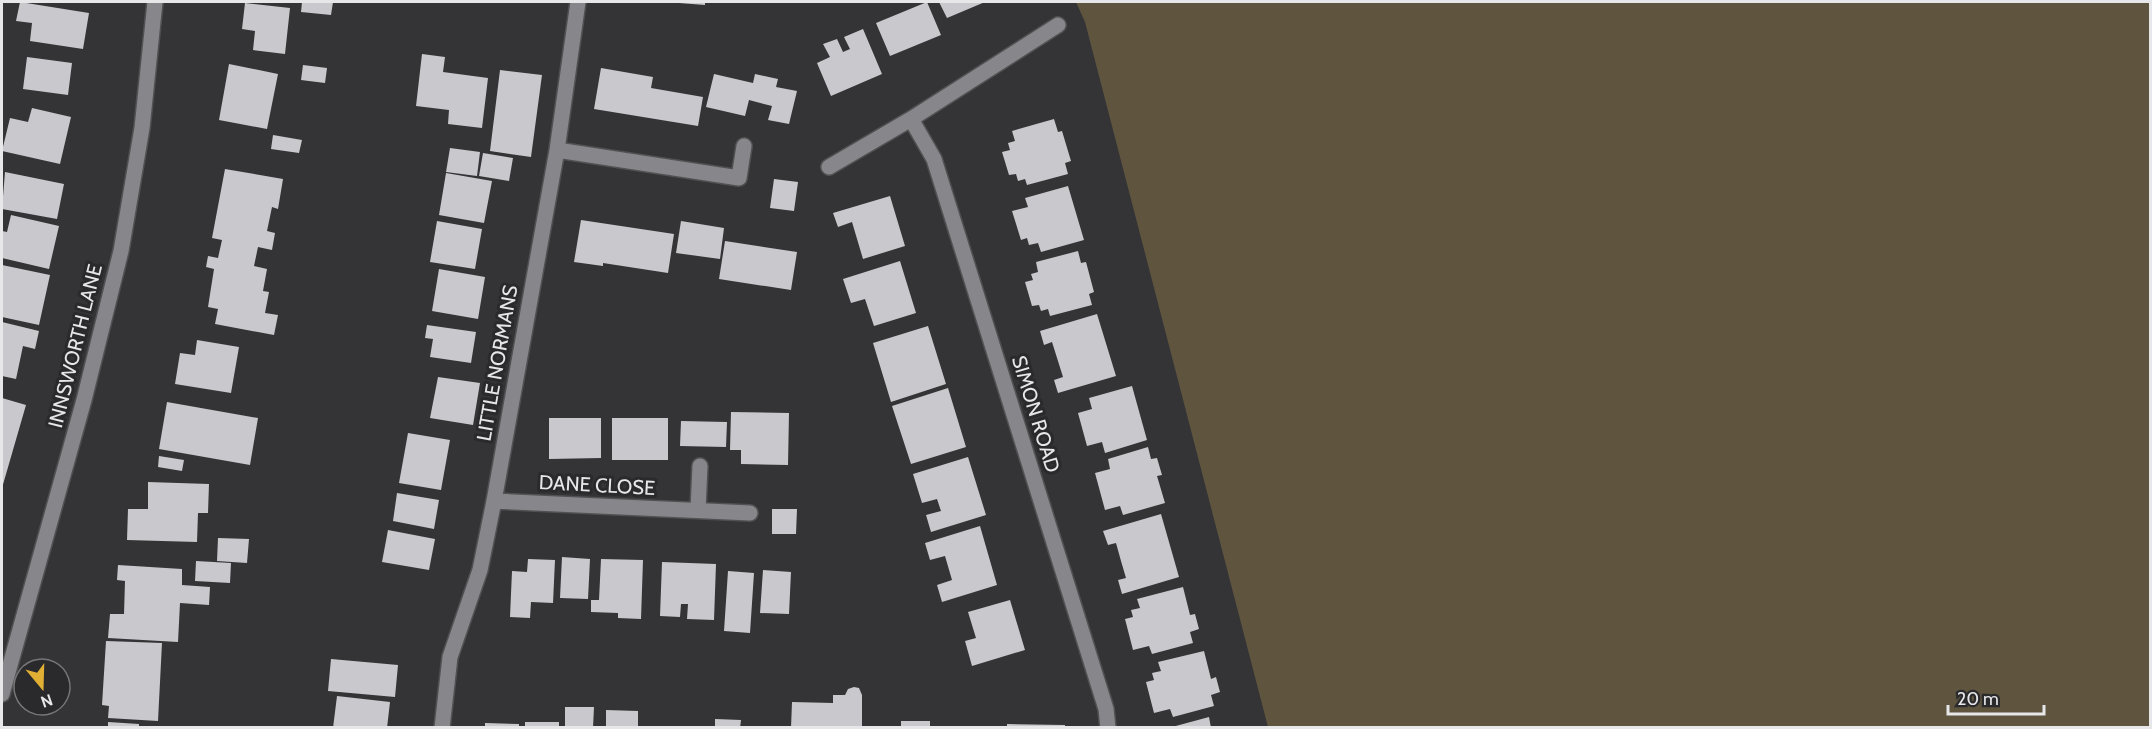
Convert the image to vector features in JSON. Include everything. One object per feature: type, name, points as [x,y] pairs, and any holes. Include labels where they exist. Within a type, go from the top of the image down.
[{"type":"street","name":"INNSWORTH LANE","points":[[2,694],[84,400],[121,251],[142,128],[155,2]]},
{"type":"street","name":"LITTLE NORMANS","points":[[442,728],[450,657],[480,570],[494,501],[557,150],[578,2]]},
{"type":"street","points":[[829,167],[910,119],[1058,25]]},
{"type":"street","name":"SIMON ROAD","points":[[910,119],[934,159],[1106,708],[1108,728]]},
{"type":"street","points":[[557,150],[739,178],[744,146]]},
{"type":"street","points":[[698,510],[700,466]]},
{"type":"street","name":"DANE CLOSE","points":[[494,501],[750,513]]},
{"type":"shaded area","points":[[1076,2],[2150,2],[2150,727],[1268,727],[1085,22]]},
{"type":"building","points":[[20,2],[89,13],[83,49],[30,41],[32,23],[16,21]]},
{"type":"building","points":[[302,2],[333,2],[331,15],[301,12]]},
{"type":"building","points":[[666,2],[705,2],[705,5]]},
{"type":"building","points":[[927,2],[941,35],[890,56],[876,23]]},
{"type":"building","points":[[939,2],[985,2],[947,18]]},
{"type":"building","points":[[245,3],[290,8],[285,54],[253,50],[255,31],[242,29]]},
{"type":"building","points":[[863,29],[882,74],[831,96],[817,63],[830,57],[823,44],[837,39],[843,52],[850,49],[844,37]]},
{"type":"building","points":[[422,54],[445,57],[443,72],[488,78],[482,128],[448,124],[449,110],[416,106]]},
{"type":"building","points":[[27,57],[72,63],[68,95],[23,89]]},
{"type":"building","points":[[229,64],[278,74],[267,129],[219,120]]},
{"type":"building","points":[[303,65],[327,68],[325,83],[301,80]]},
{"type":"building","points":[[601,68],[653,77],[651,88],[703,97],[698,126],[594,109]]},
{"type":"building","points":[[500,70],[542,75],[531,157],[490,151]]},
{"type":"building","points":[[714,74],[753,83],[755,74],[778,79],[776,87],[797,91],[789,124],[768,120],[772,106],[749,100],[745,116],[706,107]]},
{"type":"building","points":[[32,108],[71,117],[60,164],[2,151],[10,118],[28,122]]},
{"type":"building","points":[[1054,119],[1058,132],[1062,131],[1071,161],[1065,163],[1068,174],[1027,185],[1025,179],[1018,181],[1016,174],[1009,175],[1002,152],[1010,150],[1008,143],[1015,141],[1012,131]]},
{"type":"building","points":[[273,135],[302,140],[299,153],[271,149]]},
{"type":"building","points":[[450,148],[480,152],[477,176],[446,172]]},
{"type":"building","points":[[483,153],[513,158],[509,181],[479,176]]},
{"type":"building","points":[[225,169],[283,179],[278,209],[272,207],[267,231],[275,233],[272,250],[258,247],[254,266],[267,269],[263,291],[269,292],[265,313],[278,315],[274,335],[215,324],[218,309],[208,307],[214,269],[206,267],[208,256],[218,258],[222,240],[212,238]]},
{"type":"building","points":[[5,172],[64,184],[57,219],[2,209]]},
{"type":"building","points":[[446,173],[492,181],[484,223],[439,215]]},
{"type":"building","points":[[774,179],[798,182],[794,211],[770,208]]},
{"type":"building","points":[[1068,186],[1084,240],[1041,252],[1038,243],[1029,245],[1027,238],[1021,240],[1012,211],[1028,207],[1025,198]]},
{"type":"building","points":[[890,196],[905,246],[863,259],[852,222],[838,227],[833,213]]},
{"type":"building","points":[[11,215],[59,226],[49,269],[2,258],[2,231],[7,232]]},
{"type":"building","points":[[581,220],[674,234],[668,273],[603,263],[603,266],[574,262]]},
{"type":"building","points":[[437,221],[482,229],[475,269],[430,262]]},
{"type":"building","points":[[681,221],[724,228],[720,259],[676,253]]},
{"type":"building","points":[[725,241],[797,252],[791,290],[719,279]]},
{"type":"building","points":[[1078,251],[1081,263],[1086,262],[1094,292],[1089,294],[1092,305],[1050,316],[1048,309],[1041,311],[1039,305],[1032,306],[1025,282],[1033,280],[1031,274],[1038,272],[1036,262]]},
{"type":"building","points":[[900,261],[916,313],[874,326],[865,299],[851,303],[843,279]]},
{"type":"building","points":[[2,265],[50,275],[39,325],[2,317]]},
{"type":"building","points":[[439,269],[485,277],[478,319],[432,311]]},
{"type":"building","points":[[1097,314],[1116,376],[1058,393],[1054,380],[1063,377],[1052,342],[1044,345],[1040,331]]},
{"type":"building","points":[[2,322],[39,331],[35,349],[23,346],[16,379],[2,376]]},
{"type":"building","points":[[427,325],[476,332],[471,363],[430,357],[433,339],[425,338]]},
{"type":"building","points":[[928,326],[946,384],[891,402],[873,343]]},
{"type":"building","points":[[197,340],[239,347],[231,393],[175,384],[180,353],[195,355]]},
{"type":"building","points":[[438,377],[480,383],[473,425],[430,418]]},
{"type":"building","points":[[1132,386],[1147,440],[1105,453],[1102,442],[1087,446],[1078,413],[1092,409],[1089,398]]},
{"type":"building","points":[[948,388],[966,447],[911,464],[892,406]]},
{"type":"building","points":[[2,398],[26,405],[2,488]]},
{"type":"building","points":[[167,402],[258,418],[250,465],[159,449]]},
{"type":"building","points":[[731,412],[789,413],[788,465],[741,464],[741,450],[730,450]]},
{"type":"building","points":[[549,418],[601,418],[601,458],[549,459]]},
{"type":"building","points":[[612,418],[668,418],[668,460],[612,460]]},
{"type":"building","points":[[681,421],[727,422],[726,447],[680,446]]},
{"type":"building","points":[[408,433],[450,440],[441,490],[399,483]]},
{"type":"building","points":[[1148,447],[1151,459],[1157,458],[1162,475],[1157,476],[1165,503],[1123,515],[1120,506],[1105,510],[1095,473],[1110,469],[1108,459]]},
{"type":"building","points":[[159,456],[184,460],[182,471],[158,467]]},
{"type":"building","points":[[968,457],[986,515],[931,532],[926,515],[941,511],[937,499],[922,503],[913,474]]},
{"type":"building","points":[[148,482],[209,484],[208,513],[198,513],[197,542],[127,540],[128,509],[148,509]]},
{"type":"building","points":[[397,493],[439,500],[434,529],[393,521]]},
{"type":"building","points":[[772,509],[797,509],[796,534],[772,534]]},
{"type":"building","points":[[1161,514],[1179,577],[1122,594],[1118,580],[1126,578],[1116,543],[1108,545],[1103,531]]},
{"type":"building","points":[[980,526],[997,585],[942,602],[937,585],[952,580],[945,556],[930,560],[925,543]]},
{"type":"building","points":[[388,530],[435,539],[429,570],[382,562]]},
{"type":"building","points":[[218,538],[249,539],[247,563],[217,561]]},
{"type":"building","points":[[562,557],[590,559],[588,599],[560,598]]},
{"type":"building","points":[[528,559],[555,560],[553,603],[531,602],[530,618],[510,617],[512,571],[527,572]]},
{"type":"building","points":[[601,559],[643,560],[641,619],[618,618],[618,613],[591,612],[591,600],[599,600]]},
{"type":"building","points":[[196,561],[231,563],[230,583],[195,581]]},
{"type":"building","points":[[662,562],[716,564],[714,620],[687,619],[688,604],[681,604],[680,617],[660,616]]},
{"type":"building","points":[[118,565],[182,569],[182,585],[210,587],[209,605],[180,603],[178,642],[108,638],[110,614],[124,614],[125,581],[117,580]]},
{"type":"building","points":[[763,570],[791,572],[789,614],[760,613]]},
{"type":"building","points":[[728,571],[754,573],[750,633],[724,631]]},
{"type":"building","points":[[1183,587],[1190,615],[1195,614],[1199,629],[1190,632],[1193,643],[1152,654],[1149,646],[1133,650],[1125,619],[1133,617],[1131,610],[1140,608],[1137,599]]},
{"type":"building","points":[[1010,600],[1025,650],[972,666],[965,641],[976,638],[968,612]]},
{"type":"building","points":[[106,641],[162,643],[158,721],[108,718],[109,706],[102,705]]},
{"type":"building","points":[[1204,651],[1211,679],[1216,677],[1220,692],[1211,695],[1214,706],[1173,717],[1170,709],[1154,713],[1146,682],[1154,680],[1152,673],[1161,671],[1158,662]]},
{"type":"building","points":[[331,659],[398,665],[395,697],[328,691]]},
{"type":"building","points":[[859,688],[862,695],[862,728],[791,728],[792,702],[833,703],[833,695],[845,695],[848,689]]},
{"type":"building","points":[[337,696],[390,702],[387,728],[333,728]]},
{"type":"building","points":[[565,707],[594,707],[593,728],[565,728]]},
{"type":"building","points":[[606,710],[638,711],[638,728],[606,728]]},
{"type":"building","points":[[1209,717],[1211,728],[1172,728],[1172,727]]},
{"type":"building","points":[[715,719],[741,720],[740,728],[715,728]]},
{"type":"building","points":[[901,721],[930,721],[930,728],[901,728]]},
{"type":"building","points":[[108,722],[139,724],[139,728],[108,728]]},
{"type":"building","points":[[525,722],[559,722],[559,728],[525,728]]},
{"type":"building","points":[[485,723],[519,724],[519,728],[485,728]]},
{"type":"building","points":[[1007,724],[1065,725],[1065,728],[1007,728]]}]
